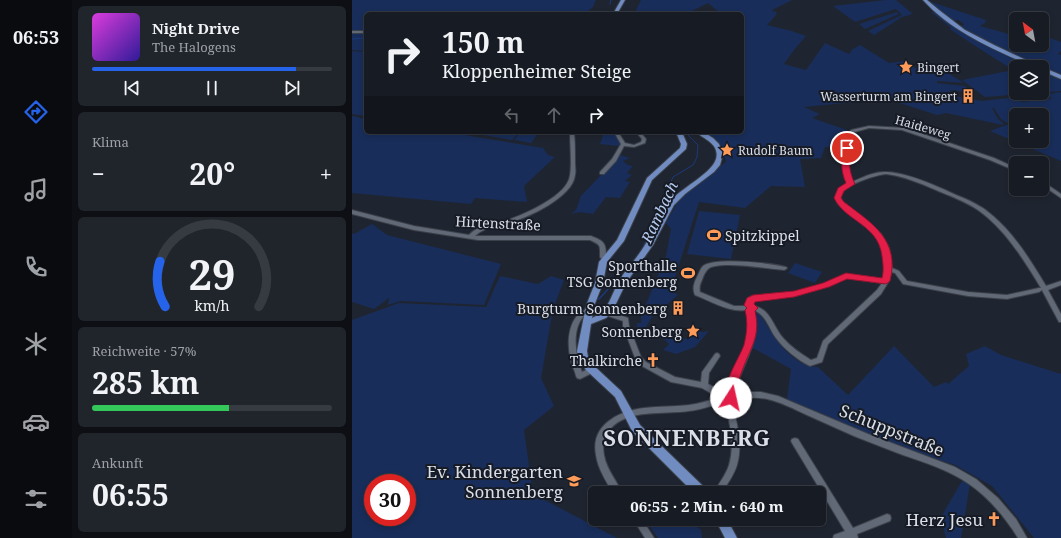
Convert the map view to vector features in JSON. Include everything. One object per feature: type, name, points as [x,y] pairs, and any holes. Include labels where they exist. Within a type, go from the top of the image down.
[{"type":"main road","points":[[616,12],[623,0]]},
{"type":"main road","points":[[924,0],[973,38],[1022,60]]},
{"type":"main road","points":[[1049,72],[1061,77]]},
{"type":"main road","points":[[680,134],[684,144],[683,149],[649,179],[620,241],[602,266],[599,283],[583,338],[582,351],[585,362],[616,391],[638,431],[695,486]]},
{"type":"main road","points":[[588,322],[607,313],[622,284],[645,250],[673,201],[684,190],[710,171],[718,162],[720,154],[717,146],[710,138],[703,134]]},
{"type":"main road","points":[[725,526],[731,538]]},
{"type":"street","points":[[352,32],[364,32]]},
{"type":"street","name":"Haideweg","points":[[851,184],[847,176],[845,161],[849,136],[853,131],[869,127],[903,129],[992,159],[1009,167]]},
{"type":"street","points":[[470,236],[480,228],[520,217],[561,194],[567,189],[572,180],[572,134]]},
{"type":"street","points":[[617,134],[623,144],[634,146],[643,143],[644,139],[640,134]]},
{"type":"street","points":[[602,173],[614,160],[623,144]]},
{"type":"street","points":[[784,268],[712,263],[705,267],[696,288],[696,292],[733,308],[749,308],[763,312],[777,334],[790,348],[810,363],[816,362],[822,358],[822,351],[825,343],[879,292],[886,281],[889,269],[886,248],[879,235],[840,203],[838,198],[840,190],[851,184],[876,175],[893,173],[966,201],[993,219],[1008,236],[1061,320]]},
{"type":"street","points":[[1049,188],[1061,196]]},
{"type":"street","name":"Hirtenstraße","points":[[352,212],[414,228],[470,236],[505,238],[591,238],[601,242],[603,247],[603,257],[606,259]]},
{"type":"street","points":[[889,269],[897,272],[905,283],[968,294],[1007,297],[1061,283]]},
{"type":"street","points":[[722,486],[733,465],[735,447],[729,398],[737,370],[748,346],[753,323],[749,308],[750,300],[753,298],[794,294],[826,285],[846,276],[886,281]]},
{"type":"street","points":[[590,310],[584,312],[578,321],[574,332],[572,345],[574,359],[580,376],[592,370]]},
{"type":"street","points":[[607,313],[626,320],[626,326],[638,358],[644,364],[674,380],[704,385],[729,398]]},
{"type":"street","points":[[704,385],[706,372],[717,356]]},
{"type":"street","name":"Schuppstraße","points":[[613,486],[604,469],[598,453],[598,444],[601,435],[606,428],[616,421],[628,415],[642,411],[691,408],[729,398],[755,394],[773,398],[882,444],[960,473],[990,495],[1007,513],[1023,538]]},
{"type":"street","points":[[796,441],[852,535]]},
{"type":"street","points":[[837,538],[852,535],[887,518]]},
{"type":"street","points":[[642,526],[650,538]]},
{"type":"shaded area","points":[[352,0],[596,0],[593,7],[587,12],[364,12],[364,31],[352,32]]},
{"type":"shaded area","points":[[641,0],[792,0],[772,11],[776,12],[777,14],[767,25],[806,36],[784,64],[806,70],[825,43],[849,54],[853,49],[860,45],[889,63],[905,61],[915,68],[933,64],[964,83],[937,81],[937,83],[965,86],[971,93],[950,90],[952,96],[982,101],[1009,98],[1009,100],[1019,100],[1021,102],[1049,100],[1051,99],[1049,94],[1061,92],[1061,161],[1030,148],[1049,148],[1049,108],[1009,108],[1009,124],[1001,119],[994,108],[992,108],[1003,125],[946,113],[937,115],[887,99],[804,107],[820,114],[812,118],[847,130],[845,147],[825,147],[821,158],[800,159],[805,187],[771,186],[745,208],[699,202],[671,290],[678,295],[652,317],[646,327],[665,336],[689,339],[697,331],[709,331],[695,347],[676,354],[663,350],[669,344],[660,338],[649,337],[637,328],[637,323],[641,323],[641,316],[666,256],[671,229],[666,223],[677,203],[688,190],[726,162],[722,146],[707,134],[744,134],[744,12],[719,12],[708,3],[690,12],[635,12]]},
{"type":"shaded area","points":[[896,0],[913,14],[902,17],[874,35],[868,31],[902,15],[896,9],[855,22],[833,6]]},
{"type":"shaded area","points":[[928,1],[986,20],[985,23],[980,26],[1009,34],[1009,52],[1049,52],[1049,38],[1061,42],[1061,51],[1058,54],[1061,55],[1061,75],[1049,70],[1049,60],[1025,60],[982,41],[959,26],[964,24],[958,20],[953,21]]},
{"type":"shaded area","points":[[897,12],[899,14],[865,29],[859,24]]},
{"type":"shaded area","points":[[931,12],[935,12],[972,38],[1019,60],[1009,60],[1009,67],[951,30],[950,27]]},
{"type":"shaded area","points":[[364,32],[364,51],[352,50],[352,33]]},
{"type":"shaded area","points":[[352,51],[364,52],[364,116],[352,114]]},
{"type":"shaded area","points":[[1009,71],[1009,95],[985,97],[962,80]]},
{"type":"shaded area","points":[[1049,73],[1061,79],[1061,91],[1049,92]]},
{"type":"shaded area","points":[[352,116],[364,119],[364,134],[459,134],[543,148],[548,155],[555,157],[524,186],[527,202],[475,198],[471,204],[352,193]]},
{"type":"shaded area","points":[[1009,124],[1009,139],[990,131]]},
{"type":"shaded area","points":[[478,134],[518,134],[512,140]]},
{"type":"shaded area","points":[[519,134],[538,134],[531,143],[514,140]]},
{"type":"shaded area","points":[[602,134],[614,134],[621,143],[619,146],[600,144]]},
{"type":"shaded area","points":[[620,155],[630,158],[623,161],[628,165],[633,166],[627,173],[632,175],[625,181],[630,182],[620,198],[606,197],[593,214],[580,212],[571,214],[576,210],[581,196]]},
{"type":"shaded area","name":"Spitzkippel","points":[[699,211],[740,215],[731,259],[687,254]]},
{"type":"shaded area","points":[[372,224],[387,235],[501,264],[484,305],[401,301],[388,305],[389,298],[374,309],[352,302],[352,233],[354,234]]},
{"type":"shaded area","points":[[795,263],[822,272],[815,283],[788,273]]},
{"type":"shaded area","points":[[500,276],[538,284],[551,276],[564,280],[553,309],[541,378],[554,406],[524,430],[533,494],[588,523],[588,526],[594,526],[617,538],[352,538],[352,320],[399,303],[486,307]]},
{"type":"shaded area","points":[[753,313],[759,313],[776,339],[790,355],[808,365],[818,367],[848,395],[894,346],[934,387],[946,382],[948,384],[969,366],[966,354],[985,346],[1001,355],[1061,374],[1061,538],[1034,538],[992,486],[955,465],[905,449],[787,399],[791,369],[749,346]]},
{"type":"shaded area","points":[[962,481],[970,484],[961,538],[946,538],[941,517]]},
{"type":"shaded area","points":[[649,526],[696,526],[701,530],[702,538],[658,538]]},
{"type":"waterway","name":"Rambach","points":[[610,4],[611,0]]},
{"type":"waterway","points":[[352,39],[364,38]]},
{"type":"waterway","name":"Rambach","points":[[662,203],[673,177],[693,165],[697,157],[698,145],[687,134]]},
{"type":"waterway","name":"Rambach","points":[[636,258],[643,248],[663,202]]},
{"type":"waterway","name":"Rambach","points":[[599,299],[610,287],[621,270]]},
{"type":"place","name":"Bingert","points":[[906,67]]},
{"type":"place","name":"Wasserturm am Bingert","points":[[968,96]]},
{"type":"place","name":"Rudolf Baum","points":[[727,150]]},
{"type":"place","name":"Spitzkippel","points":[[714,235]]},
{"type":"place","name":"Sporthalle TSG Sonnenberg","points":[[688,273]]},
{"type":"place","name":"Burgturm Sonnenberg","points":[[678,308]]},
{"type":"place","name":"Sonnenberg","points":[[693,331]]},
{"type":"place","name":"Thalkirche","points":[[653,360]]},
{"type":"place","name":"Ev. Kindergarten Sonnenberg","points":[[574,481]]},
{"type":"place","name":"Herz Jesu","points":[[994,519]]},
{"type":"district","name":"SONNENBERG","points":[[687,437]]},
{"type":"route","points":[[731,398],[737,370],[748,346],[753,323],[750,310],[753,308],[749,305],[750,300],[753,298],[794,294],[826,285],[846,276],[886,281],[889,269],[886,248],[881,238],[873,229],[840,203],[838,198],[840,190],[851,184],[847,176],[845,161],[847,148]]}]
